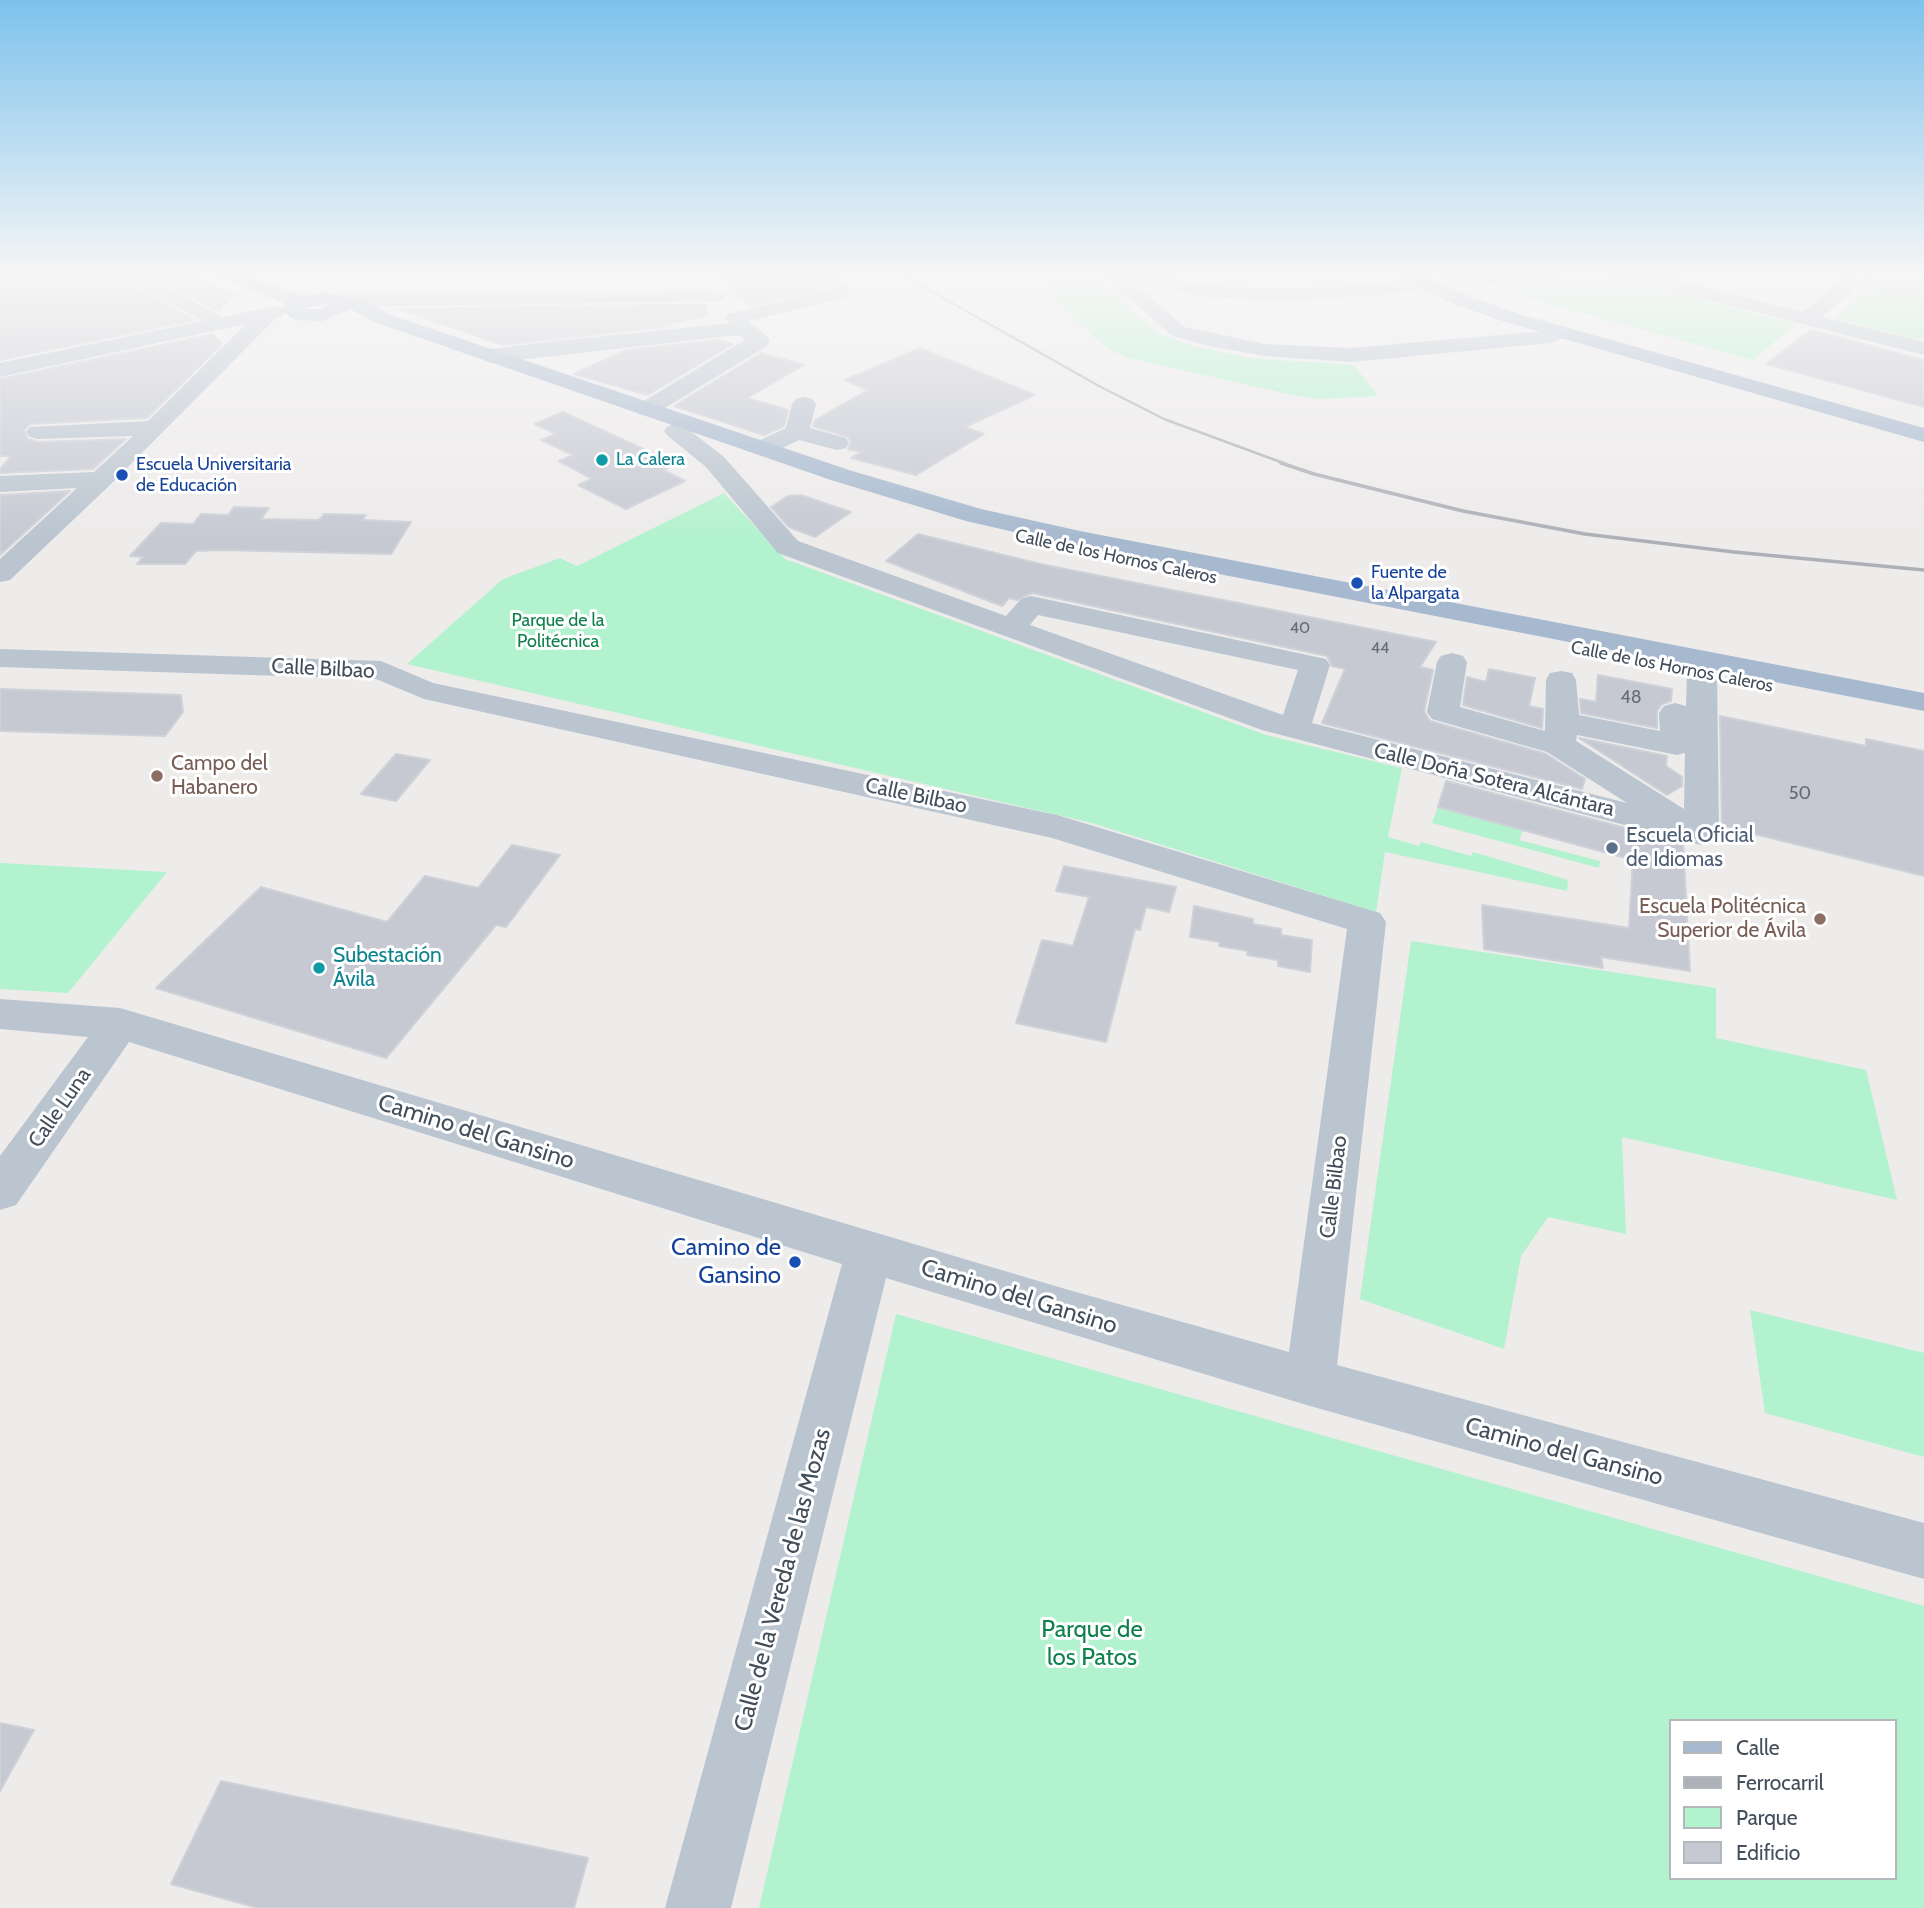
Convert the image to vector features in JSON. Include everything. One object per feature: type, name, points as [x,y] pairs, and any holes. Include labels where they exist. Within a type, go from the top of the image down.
[{"type":"main road","name":"Calle de los Hornos Caleros","points":[[492,362],[676,431]]},
{"type":"main road","name":"Calle de los Hornos Caleros","points":[[510,362],[647,409],[739,451],[892,505],[1032,541],[1924,716]]},
{"type":"main road","points":[[1667,362],[1924,435]]},
{"type":"main road","points":[[1701,362],[1924,425]]},
{"type":"main road","name":"Calle de los Hornos Caleros","points":[[739,451],[975,515],[1080,539],[1924,702]]},
{"type":"street","points":[[0,370],[39,362]]},
{"type":"street","points":[[0,574],[12,552],[102,479],[223,362]]},
{"type":"street","points":[[647,409],[705,362]]},
{"type":"street","points":[[797,432],[804,404]]},
{"type":"street","points":[[38,432],[155,428]]},
{"type":"street","name":"Calle Doña Sotera Alcántara","points":[[676,431],[739,451],[788,547],[1273,723],[1701,833]]},
{"type":"street","points":[[739,451],[797,432],[837,443]]},
{"type":"street","points":[[0,484],[102,479]]},
{"type":"street","points":[[1010,628],[1031,605],[1315,665],[1294,729]]},
{"type":"street","name":"Calle Bilbao","points":[[0,658],[381,670],[424,691],[1057,827],[1367,922],[1310,1382]]},
{"type":"street","points":[[1452,662],[1443,712],[1561,734],[1677,745],[1675,713]]},
{"type":"street","points":[[1701,833],[1702,673]]},
{"type":"street","points":[[1561,680],[1561,734]]},
{"type":"street","points":[[1561,734],[1701,833]]},
{"type":"street","name":"Camino del Gansino","points":[[0,1014],[120,1024],[869,1252],[1310,1382],[1924,1551]]},
{"type":"street","name":"Calle Luna","points":[[0,1191],[120,1024]]},
{"type":"street","name":"Calle de la Vereda de las Mozas","points":[[698,1908],[869,1252]]},
{"type":"green space","points":[[1146,362],[1310,362],[1354,365],[1378,396],[1318,399]]},
{"type":"green space","name":"Parque de la Politécnica","points":[[724,493],[785,559],[1266,735],[1402,768],[1388,837],[1419,846],[1421,842],[1471,856],[1473,852],[1568,880],[1567,891],[1385,852],[1376,912],[1092,823],[407,664],[503,579],[560,558],[577,566]]},
{"type":"green space","points":[[1438,807],[1523,830],[1519,840],[1600,861],[1599,868],[1432,823]]},
{"type":"green space","points":[[0,863],[167,872],[68,993],[0,989]]},
{"type":"green space","points":[[1411,941],[1716,988],[1716,1038],[1866,1070],[1897,1200],[1622,1137],[1626,1234],[1548,1217],[1521,1256],[1504,1349],[1360,1299]]},
{"type":"green space","points":[[1750,1310],[1924,1353],[1924,1457],[1765,1413]]},
{"type":"green space","name":"Parque de los Patos","points":[[896,1314],[1924,1606],[1924,1908],[759,1908]]},
{"type":"building","points":[[80,362],[204,362],[147,418],[30,424],[24,430],[28,439],[38,442],[126,439],[93,469],[0,473],[0,469],[11,456],[0,456],[0,379]]},
{"type":"building","points":[[600,362],[703,362],[648,395],[574,374]]},
{"type":"building","points":[[746,362],[793,362],[804,365],[747,398],[788,410],[784,426],[764,435],[674,406]]},
{"type":"building","points":[[887,362],[954,362],[1035,395],[965,427],[984,434],[916,475],[851,458],[861,452],[848,449],[851,442],[848,437],[813,426],[815,420],[868,390],[845,380]]},
{"type":"building","points":[[1924,362],[1924,407],[1766,364]]},
{"type":"building","name":"La Calera","points":[[563,412],[676,464],[663,470],[685,481],[626,509],[578,485],[592,479],[559,461],[573,455],[541,440],[556,434],[535,424]]},
{"type":"building","points":[[70,491],[0,555],[0,495]]},
{"type":"building","points":[[801,495],[851,512],[815,537],[789,527],[771,507],[788,496]]},
{"type":"building","points":[[234,507],[269,508],[261,519],[319,520],[324,514],[366,515],[362,520],[411,522],[391,554],[196,551],[185,564],[137,564],[143,557],[130,556],[161,523],[193,524],[201,514],[228,515]]},
{"type":"building","points":[[918,534],[1040,564],[1436,642],[1420,667],[1433,670],[1424,711],[1430,721],[1546,754],[1585,779],[1582,789],[1322,723],[1345,669],[1332,666],[1327,656],[1032,593],[1017,600],[1009,598],[1002,606],[886,561]]},
{"type":"building","points":[[1489,669],[1535,678],[1529,706],[1543,709],[1542,728],[1463,705],[1467,677],[1486,682]]},
{"type":"building","points":[[1598,675],[1672,689],[1671,701],[1662,704],[1657,711],[1657,728],[1581,713],[1580,699],[1596,702]]},
{"type":"building","points":[[0,689],[181,695],[183,712],[165,736],[0,731]]},
{"type":"building","name":"Escuela Politécnica Superior de Ávila","points":[[1720,716],[1866,746],[1866,739],[1924,751],[1924,876],[1722,826]]},
{"type":"building","points":[[1579,738],[1667,756],[1666,766],[1682,777],[1682,786],[1667,795]]},
{"type":"building","points":[[396,754],[430,760],[396,801],[361,794]]},
{"type":"building","points":[[1446,781],[1683,843],[1690,971],[1601,957],[1603,968],[1484,949],[1482,905],[1629,928],[1633,860],[1438,807]]},
{"type":"building","name":"Subestación Ávila","points":[[512,845],[560,855],[506,927],[496,925],[386,1058],[156,988],[261,887],[387,922],[425,876],[478,888]]},
{"type":"building","points":[[1064,866],[1176,887],[1169,912],[1146,907],[1140,930],[1135,929],[1106,1042],[1016,1023],[1042,940],[1073,946],[1089,897],[1056,891]]},
{"type":"building","points":[[1194,906],[1253,919],[1253,924],[1281,929],[1281,935],[1312,940],[1310,972],[1278,966],[1278,960],[1247,955],[1248,951],[1219,946],[1220,942],[1190,937]]},
{"type":"building","points":[[0,1723],[34,1730],[0,1791]]},
{"type":"building","points":[[221,1781],[588,1858],[574,1908],[258,1908],[171,1884]]},
{"type":"railway","points":[[1057,362],[1164,419],[1286,464]]},
{"type":"railway","points":[[1281,463],[1314,474],[1463,511],[1585,534],[1734,552],[1924,570]]},
{"type":"place","name":"La Calera","points":[[602,460]]},
{"type":"place","name":"Escuela Universitaria de Educación","points":[[122,475]]},
{"type":"place","name":"Fuente de la Alpargata","points":[[1357,583]]},
{"type":"place","name":"Campo del Habanero","points":[[157,776]]},
{"type":"place","name":"Escuela Oficial de Idiomas","points":[[1612,848]]},
{"type":"place","name":"Escuela Politécnica Superior de Ávila","points":[[1820,919]]},
{"type":"place","name":"Subestación Ávila","points":[[319,968]]},
{"type":"place","name":"Camino de Gansino","points":[[795,1262]]}]
